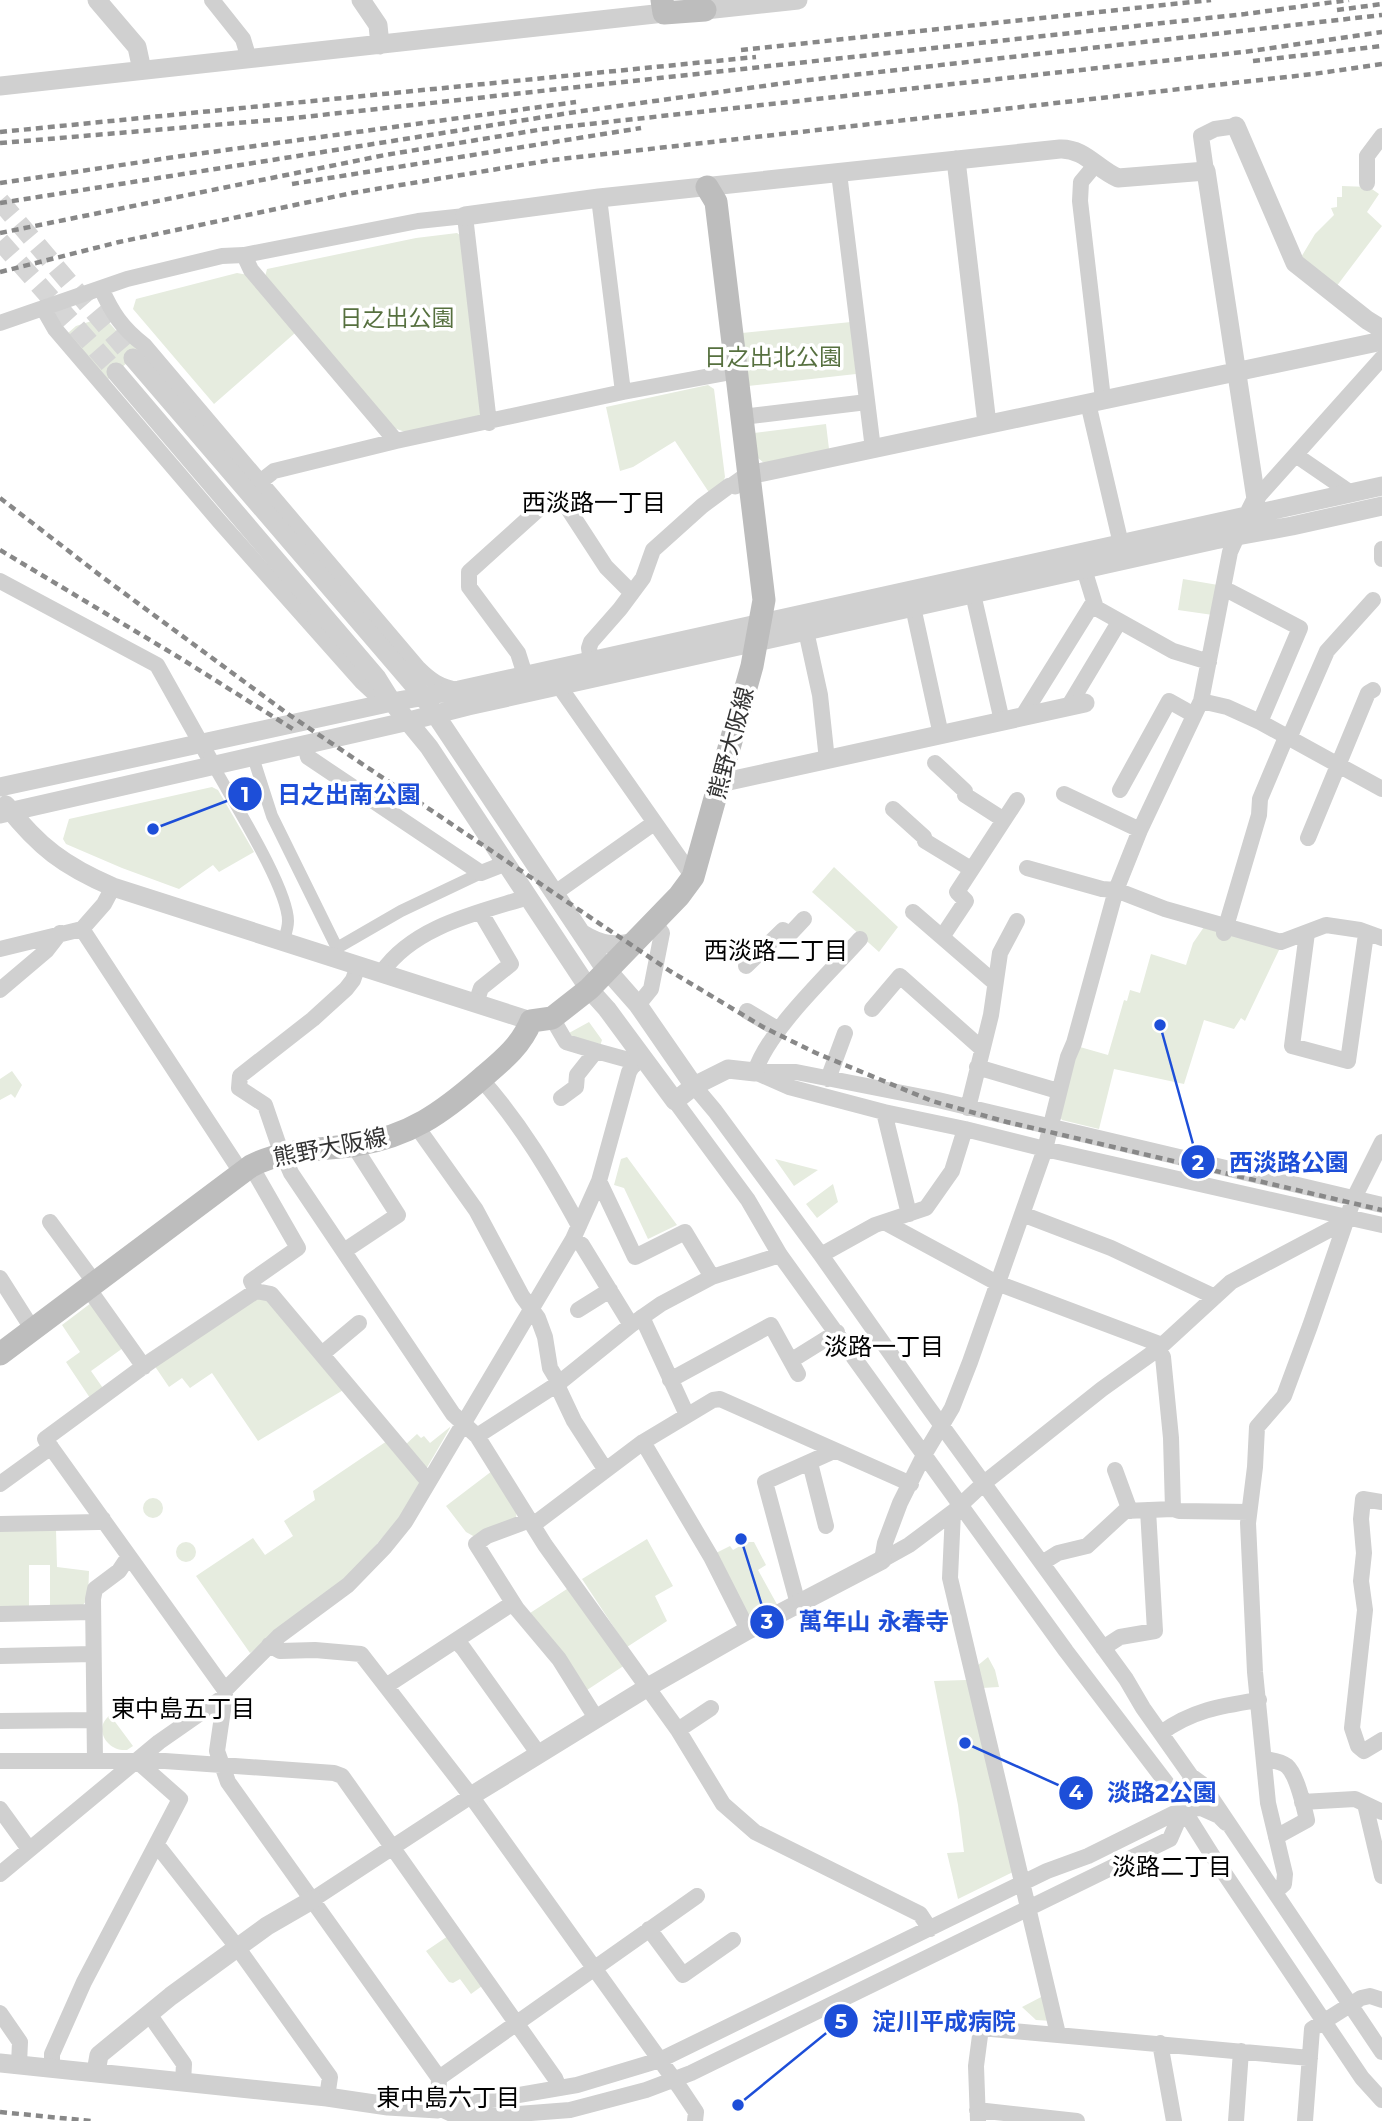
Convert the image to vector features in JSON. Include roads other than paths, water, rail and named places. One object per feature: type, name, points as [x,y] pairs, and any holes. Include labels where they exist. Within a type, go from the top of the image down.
[{"type":"main road","points":[[663,7],[712,6]]},
{"type":"main road","name":"熊野大阪線","points":[[0,1354],[246,1169],[282,1154],[385,1139],[416,1127],[443,1111],[481,1079],[542,1020],[589,989],[694,877],[720,783],[764,600],[742,480],[729,371],[716,202],[707,187]]},
{"type":"main road","name":"熊野大阪線","points":[[729,371],[742,417],[742,480]]},
{"type":"street","points":[[97,0],[137,47],[142,70]]},
{"type":"street","points":[[212,0],[243,39],[250,59]]},
{"type":"street","points":[[361,0],[378,25],[380,45]]},
{"type":"street","points":[[712,6],[798,0]]},
{"type":"street","points":[[0,86],[380,45],[663,7]]},
{"type":"street","points":[[1252,507],[1201,135],[1215,129],[1236,126],[1295,263],[1382,330]]},
{"type":"street","points":[[1367,183],[1367,156],[1382,136]]},
{"type":"street","points":[[0,323],[127,279],[208,260],[418,221],[599,198],[1068,149],[1082,153],[1112,175],[1123,178],[1206,171]]},
{"type":"street","points":[[956,160],[988,424]]},
{"type":"street","points":[[1096,164],[1081,182],[1080,201],[1096,401],[1121,544]]},
{"type":"street","points":[[839,173],[873,449]]},
{"type":"street","points":[[599,198],[623,392]]},
{"type":"street","points":[[465,216],[489,423]]},
{"type":"street","points":[[244,255],[251,270],[396,441]]},
{"type":"street","points":[[101,288],[114,317],[144,345],[418,668],[443,688],[459,690]]},
{"type":"street","points":[[43,308],[47,318],[64,339],[319,635],[374,693],[392,702]]},
{"type":"street","points":[[591,661],[591,642],[643,578],[653,550],[702,506],[742,480],[988,424],[1382,341]]},
{"type":"street","points":[[133,358],[423,696],[580,933],[607,970],[638,1005],[694,1086],[821,1255],[1103,1648],[1191,1776],[1202,1784],[1382,2052]]},
{"type":"street","points":[[882,1560],[885,1543],[900,1503],[924,1455],[943,1425],[970,1362],[1045,1149],[1058,1091],[1116,890],[1140,830],[1198,708],[1231,546],[1252,507],[1382,358]]},
{"type":"street","points":[[260,482],[274,471],[396,441],[729,371]]},
{"type":"street","points":[[116,372],[377,678],[392,702],[410,721],[589,989],[607,1009],[748,1200],[780,1255],[924,1455],[956,1508],[1183,1809],[1362,2078],[1382,2100]]},
{"type":"street","points":[[742,417],[867,401]]},
{"type":"street","points":[[1297,456],[1351,494]]},
{"type":"street","points":[[4,808],[253,757],[559,686],[758,632],[1121,544],[1252,507],[1351,494],[1382,486]]},
{"type":"street","points":[[525,676],[518,653],[469,587],[469,572],[541,507],[563,501],[606,566],[632,593]]},
{"type":"street","points":[[0,788],[591,661],[758,632],[806,631],[1382,506]]},
{"type":"street","points":[[1382,549],[1382,559]]},
{"type":"street","points":[[1084,569],[1096,608],[1173,651],[1209,662]]},
{"type":"street","points":[[0,580],[157,665],[280,892],[288,921],[283,943]]},
{"type":"street","points":[[1223,590],[1300,628],[1260,722]]},
{"type":"street","points":[[973,594],[1002,721]]},
{"type":"street","points":[[1225,930],[1259,815],[1260,799],[1287,739],[1327,651],[1374,602]]},
{"type":"street","points":[[1022,717],[1093,603]]},
{"type":"street","points":[[913,607],[941,735]]},
{"type":"street","points":[[720,783],[1076,705],[1119,622]]},
{"type":"street","points":[[806,631],[820,695],[827,760]]},
{"type":"street","points":[[559,686],[694,877]]},
{"type":"street","points":[[1308,838],[1372,688]]},
{"type":"street","points":[[1120,790],[1169,701],[1198,708],[1227,707],[1260,722],[1382,789]]},
{"type":"street","points":[[305,745],[309,757],[481,873]]},
{"type":"street","points":[[253,757],[272,816],[335,953]]},
{"type":"street","points":[[935,763],[965,790],[965,795],[1004,820]]},
{"type":"street","points":[[942,937],[966,901],[957,892],[1017,800]]},
{"type":"street","points":[[1070,803],[1140,830]]},
{"type":"street","points":[[4,808],[55,856],[79,873],[113,887],[283,943],[335,953],[358,966],[476,1003],[542,1020],[566,1042],[625,1059],[642,1058]]},
{"type":"street","points":[[893,809],[923,836],[925,841],[971,869]]},
{"type":"street","points":[[555,893],[654,823]]},
{"type":"street","points":[[335,953],[401,911],[504,864]]},
{"type":"street","points":[[1027,868],[1102,889],[1116,890],[1225,930],[1281,942],[1326,925],[1360,930],[1374,936],[1348,1060],[1292,1046],[1307,933]]},
{"type":"street","points":[[0,949],[82,929],[104,904],[113,887]]},
{"type":"street","points":[[382,972],[393,957],[416,940],[452,922],[528,897]]},
{"type":"street","points":[[913,912],[995,983]]},
{"type":"street","points":[[476,1003],[481,988],[511,964],[481,913]]},
{"type":"street","points":[[746,966],[783,930],[789,935],[804,919]]},
{"type":"street","points":[[968,1108],[991,1015],[1000,953],[1017,921]]},
{"type":"street","points":[[638,1005],[650,989],[661,943],[662,933],[654,922]]},
{"type":"street","points":[[82,929],[298,1248],[251,1281],[257,1291]]},
{"type":"street","points":[[0,989],[46,951],[60,933]]},
{"type":"street","points":[[580,933],[592,940],[615,946],[636,941]]},
{"type":"street","points":[[755,1072],[760,1057],[779,1030],[860,939]]},
{"type":"street","points":[[358,966],[346,989],[313,1019],[240,1076],[239,1088],[265,1105],[291,1173],[453,1414],[477,1436],[531,1522],[678,1730],[723,1804],[755,1832],[920,1914],[930,1929]]},
{"type":"street","points":[[882,1005],[900,976],[935,1017],[981,1048]]},
{"type":"street","points":[[747,1011],[779,1030]]},
{"type":"street","points":[[828,1079],[845,1033]]},
{"type":"street","points":[[561,1098],[576,1087],[577,1076],[596,1051]]},
{"type":"street","points":[[0,1874],[137,1761],[225,1693],[269,1645],[302,1617],[348,1585],[384,1548],[405,1521],[576,1232],[598,1181],[629,1072],[642,1058]]},
{"type":"street","points":[[977,1067],[1058,1091]]},
{"type":"street","points":[[675,1101],[694,1086],[728,1069],[796,1072],[938,1100],[1382,1205]]},
{"type":"street","points":[[755,1072],[789,1087],[884,1112],[1347,1220],[1382,1225]]},
{"type":"street","points":[[481,1079],[517,1122],[563,1193],[582,1245],[610,1290],[636,1321],[687,1415]]},
{"type":"street","points":[[934,1123],[938,1100]]},
{"type":"street","points":[[884,1112],[909,1214]]},
{"type":"street","points":[[416,1127],[476,1210],[522,1296],[531,1307],[542,1328],[550,1368],[574,1420],[606,1469]]},
{"type":"street","points":[[821,1255],[875,1226],[926,1208],[952,1171],[965,1129]]},
{"type":"street","points":[[1275,1892],[1284,1884],[1285,1874],[1268,1802],[1254,1660],[1248,1523],[1255,1467],[1256,1427],[1284,1396],[1354,1198],[1382,1142]]},
{"type":"street","points":[[344,1251],[398,1215],[356,1145]]},
{"type":"street","points":[[598,1181],[635,1256],[685,1231],[712,1277]]},
{"type":"street","points":[[1022,1214],[1111,1248],[1215,1297]]},
{"type":"street","points":[[96,2072],[99,2055],[192,1979],[237,1947],[596,1718],[748,1630],[909,1545],[1102,1389],[1160,1347],[1231,1282],[1347,1220]]},
{"type":"street","points":[[50,1223],[144,1367]]},
{"type":"street","points":[[886,1223],[998,1283],[1160,1347]]},
{"type":"street","points":[[477,1436],[558,1384],[636,1321],[712,1277],[780,1255]]},
{"type":"street","points":[[0,1278],[33,1330]]},
{"type":"street","points":[[578,1310],[610,1290]]},
{"type":"street","points":[[428,1481],[271,1294],[257,1291],[144,1367],[46,1439],[225,1693],[217,1751],[228,1782],[439,2078],[438,2109]]},
{"type":"street","points":[[322,1354],[359,1323]]},
{"type":"street","points":[[670,1380],[771,1325],[795,1367],[836,1332]]},
{"type":"street","points":[[1160,1347],[1171,1437],[1173,1509]]},
{"type":"street","points":[[596,1718],[559,1659],[513,1603],[476,1544],[487,1536],[531,1522],[643,1442],[713,1400],[720,1399],[911,1484]]},
{"type":"street","points":[[643,1442],[712,1557],[748,1630]]},
{"type":"street","points":[[0,1484],[51,1447]]},
{"type":"street","points":[[798,1604],[765,1482],[834,1451]]},
{"type":"street","points":[[810,1463],[826,1527]]},
{"type":"street","points":[[1103,1648],[1120,1637],[1155,1631],[1139,1511],[1115,1470]]},
{"type":"street","points":[[1382,1502],[1363,1499],[1364,1553],[1361,1581],[1365,1610],[1352,1728],[1358,1746],[1364,1751],[1382,1740]]},
{"type":"street","points":[[956,1508],[950,1577],[1058,2034]]},
{"type":"street","points":[[1042,1563],[1058,1553],[1087,1546],[1125,1511],[1173,1509],[1249,1512]]},
{"type":"street","points":[[0,1524],[99,1522],[103,1519]]},
{"type":"street","points":[[95,1761],[92,1612],[95,1589],[119,1571],[130,1556]]},
{"type":"street","points":[[386,1686],[513,1603]]},
{"type":"street","points":[[0,1614],[92,1612]]},
{"type":"street","points":[[456,1641],[538,1753]]},
{"type":"street","points":[[269,1645],[280,1651],[315,1650],[361,1654],[471,1796],[660,2060],[696,2112],[695,2121]]},
{"type":"street","points":[[0,1656],[93,1654]]},
{"type":"street","points":[[1161,1733],[1176,1722],[1210,1707],[1259,1700]]},
{"type":"street","points":[[678,1730],[711,1708]]},
{"type":"street","points":[[0,1721],[94,1720]]},
{"type":"street","points":[[1265,1759],[1287,1766],[1307,1820],[1276,1837]]},
{"type":"street","points":[[0,1761],[222,1764],[334,1773],[342,1776],[518,2024],[559,2088]]},
{"type":"street","points":[[52,2067],[52,2054],[84,1982],[180,1800],[137,1761]]},
{"type":"street","points":[[0,2013],[20,2042],[10,2064],[388,2106],[478,2113],[571,2115],[674,2080],[1170,1839],[1183,1809],[1191,1776]]},
{"type":"street","points":[[1302,1802],[1355,1799],[1382,1812]]},
{"type":"street","points":[[1365,1804],[1382,1876]]},
{"type":"street","points":[[0,1808],[29,1849]]},
{"type":"street","points":[[478,2113],[660,2060],[1023,1882],[1088,1856],[1183,1809],[1201,1808],[1219,1816],[1234,1830]]},
{"type":"street","points":[[1172,1835],[1184,1832],[1203,1842]]},
{"type":"street","points":[[158,1844],[237,1947],[330,2077],[327,2098]]},
{"type":"street","points":[[439,2078],[697,1896]]},
{"type":"street","points":[[946,1921],[957,1943]]},
{"type":"street","points":[[649,1929],[683,1975],[733,1940]]},
{"type":"street","points":[[1305,2121],[1312,2029],[1350,2004],[1367,1997],[1382,2000]]},
{"type":"street","points":[[764,2010],[774,2033]]},
{"type":"street","points":[[149,2014],[184,2064],[183,2082]]},
{"type":"street","points":[[1077,2121],[977,2115],[976,2066],[981,2028],[1310,2058]]},
{"type":"street","points":[[1160,2043],[1174,2121]]},
{"type":"street","points":[[1236,2121],[1241,2051]]},
{"type":"tunnel","points":[[0,201],[133,358]]},
{"type":"tunnel","points":[[0,241],[116,372]]},
{"type":"railway","points":[[741,50],[1211,0]]},
{"type":"railway","points":[[0,143],[285,119],[1245,14],[1349,0]]},
{"type":"railway","points":[[1337,10],[1382,4]]},
{"type":"railway","points":[[0,203],[582,111],[800,81],[1382,15]]},
{"type":"railway","points":[[0,233],[385,155],[544,129],[1244,52],[1382,32]]},
{"type":"railway","points":[[1253,61],[1382,46]]},
{"type":"railway","points":[[0,132],[756,57]]},
{"type":"railway","points":[[0,272],[119,242],[352,193],[552,160],[1382,64]]},
{"type":"railway","points":[[0,183],[576,102]]},
{"type":"railway","points":[[292,184],[641,128]]},
{"type":"railway","points":[[0,498],[288,714],[670,971],[763,1027],[816,1053],[932,1101],[1007,1122],[1382,1210]]},
{"type":"railway","points":[[0,550],[296,731]]},
{"type":"railway","points":[[0,2112],[91,2121]]},
{"type":"place","name":"日之出南公園","points":[[153,829]]},
{"type":"place","name":"西淡路公園","points":[[1160,1025]]},
{"type":"place","name":"萬年山 永春寺","points":[[741,1539]]},
{"type":"place","name":"淡路2公園","points":[[965,1743]]},
{"type":"place","name":"淀川平成病院","points":[[738,2105]]},
{"type":"district","name":"西淡路一丁目","points":[[594,502]]},
{"type":"district","name":"西淡路二丁目","points":[[776,950]]},
{"type":"district","name":"淡路一丁目","points":[[884,1346]]},
{"type":"district","name":"東中島五丁目","points":[[183,1708]]},
{"type":"district","name":"淡路二丁目","points":[[1172,1866]]},
{"type":"district","name":"東中島六丁目","points":[[448,2097]]},
{"type":"park label","name":"日之出公園","points":[[397,318]]},
{"type":"park label","name":"日之出北公園","points":[[773,357]]}]
